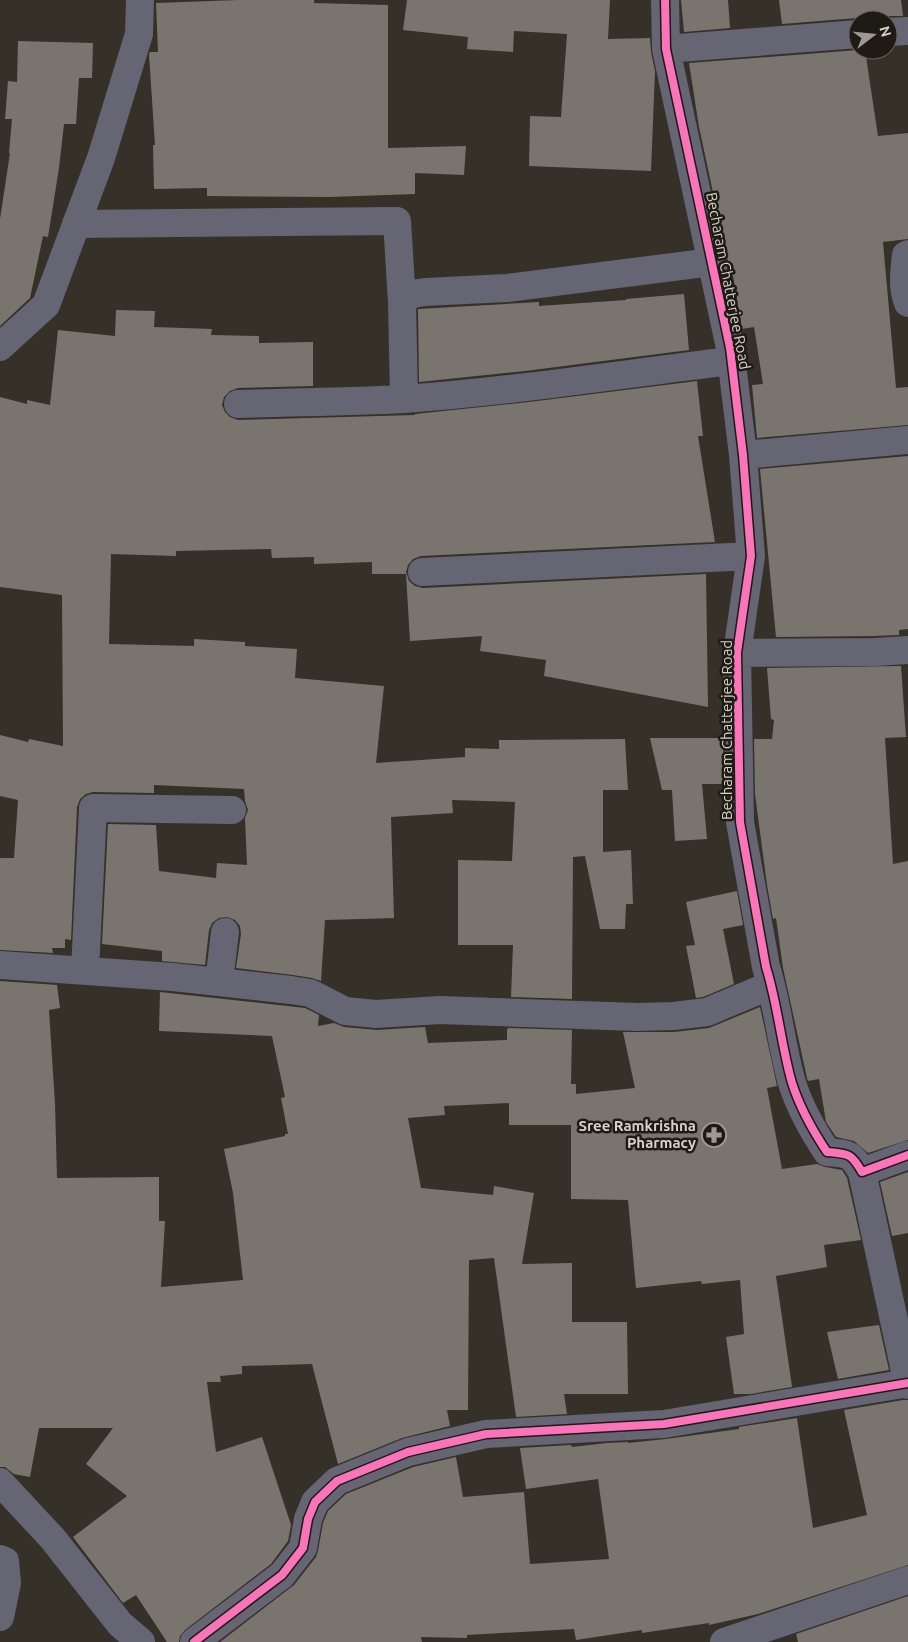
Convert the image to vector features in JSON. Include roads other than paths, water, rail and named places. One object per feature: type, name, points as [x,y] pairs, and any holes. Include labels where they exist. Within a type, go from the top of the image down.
[{"type":"street","points":[[0,347],[46,305],[101,158],[139,34],[140,0]]},
{"type":"street","name":"Becharam Chatterjee Road","points":[[666,0],[666,49],[712,262],[731,361],[743,455],[751,556],[737,653],[740,822],[766,966],[772,985],[792,1084],[810,1127],[828,1152],[844,1154],[854,1158],[862,1172]]},
{"type":"street","points":[[666,49],[848,35]]},
{"type":"street","points":[[76,224],[397,221],[402,302],[404,399]]},
{"type":"street","points":[[908,254],[906,255],[904,292],[908,303]]},
{"type":"street","points":[[402,302],[412,294],[425,292],[507,288],[712,262]]},
{"type":"street","points":[[238,404],[404,399],[588,380],[635,372],[731,361]]},
{"type":"street","points":[[743,455],[908,440]]},
{"type":"street","points":[[422,572],[751,556]]},
{"type":"street","points":[[737,653],[908,650]]},
{"type":"street","points":[[85,970],[93,808],[232,810]]},
{"type":"street","points":[[219,982],[224,932]]},
{"type":"street","points":[[0,965],[85,970],[219,982],[310,993],[345,1011],[376,1014],[478,1010],[637,1017],[674,1016],[707,1012],[772,985]]},
{"type":"street","points":[[194,1642],[282,1575],[304,1548],[308,1520],[314,1502],[337,1481],[408,1452],[486,1434],[664,1424],[908,1384],[862,1172],[908,1155]]},
{"type":"street","points":[[0,1482],[53,1539],[120,1624],[141,1642]]},
{"type":"street","points":[[0,1559],[5,1561],[7,1583],[0,1618]]},
{"type":"street","points":[[724,1642],[908,1580]]},
{"type":"place","name":"Sree Ramkrishna Pharmacy","points":[[714,1135]]}]
